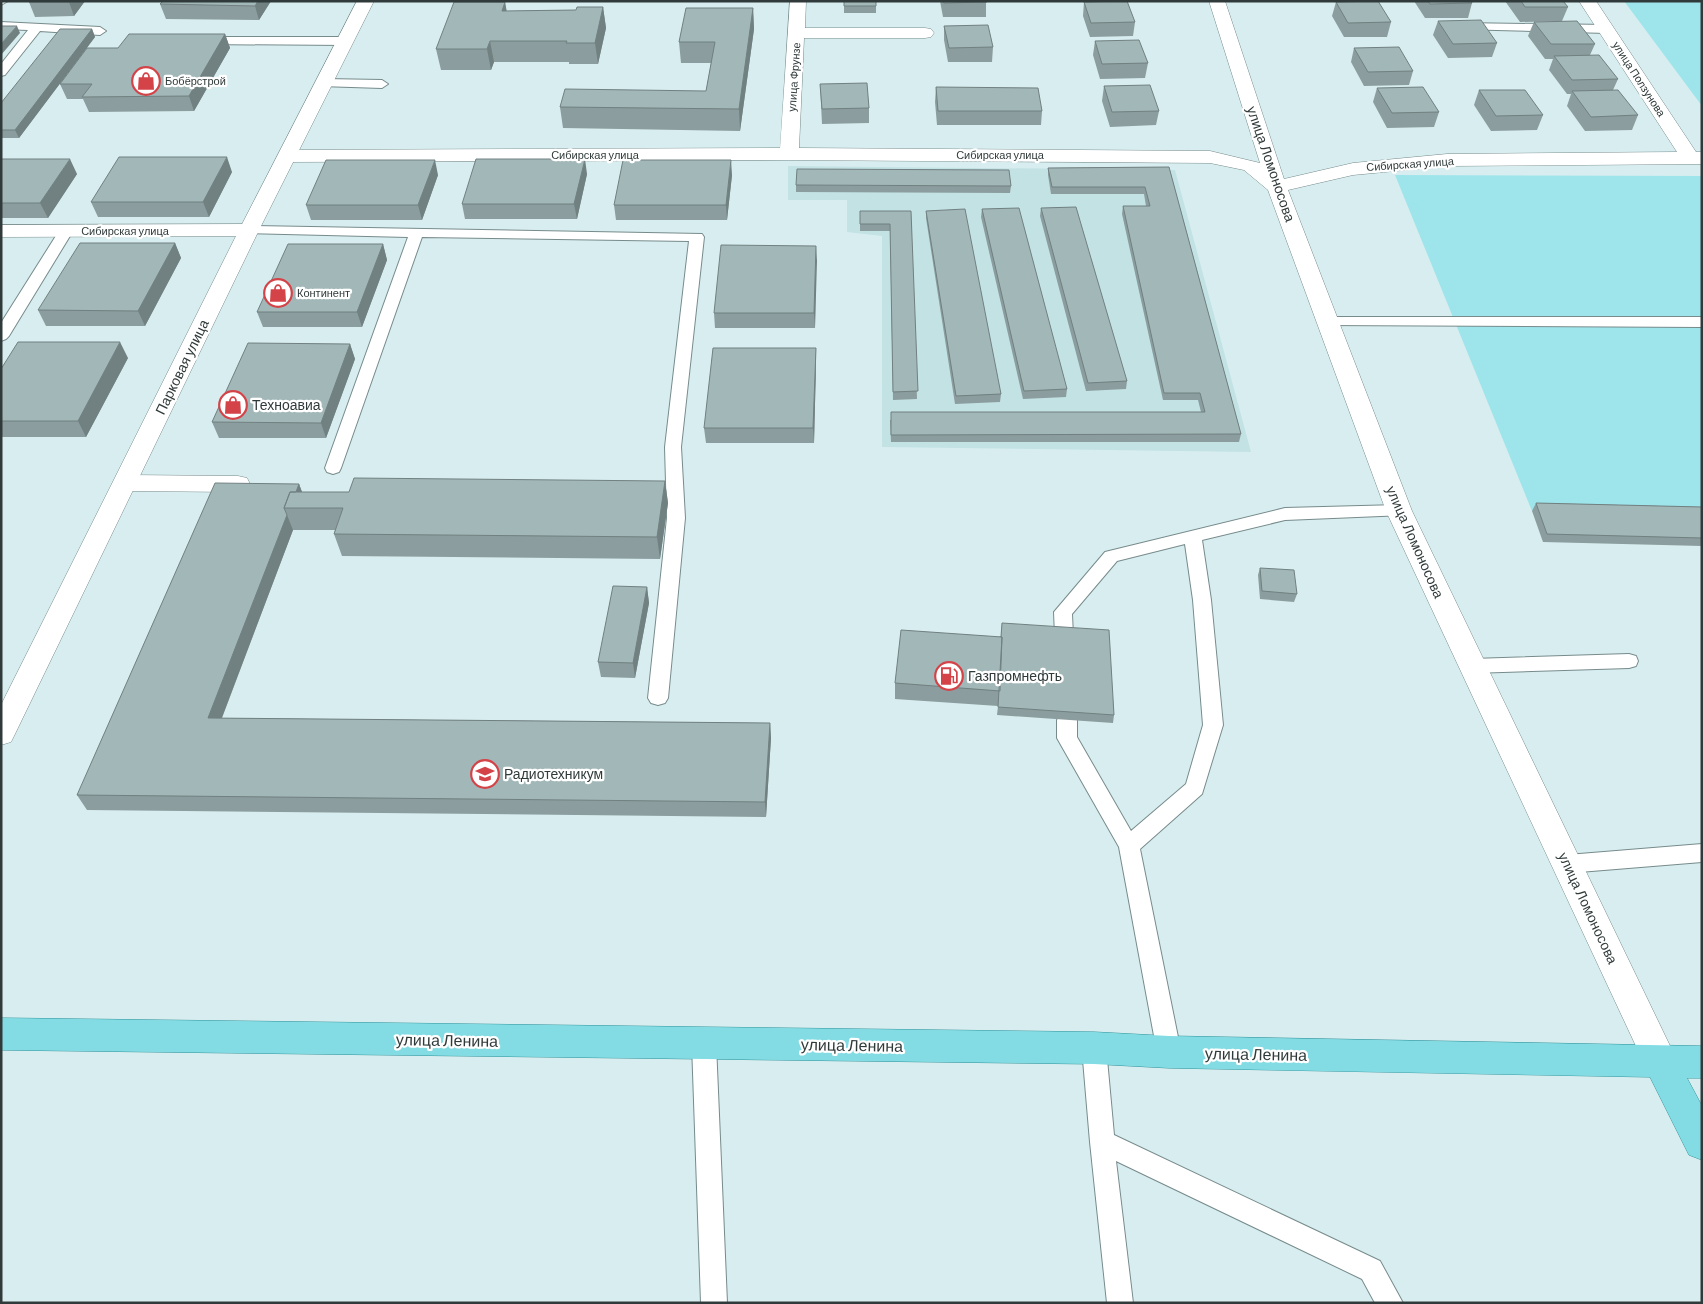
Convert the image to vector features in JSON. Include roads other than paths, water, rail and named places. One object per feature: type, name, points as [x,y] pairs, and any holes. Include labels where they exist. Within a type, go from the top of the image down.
[{"type":"main road","name":"улица Ленина","points":[[1,1034],[1094,1048],[1169,1052],[1661,1063],[1702,1062]]},
{"type":"main road","points":[[1661,1063],[1702,1143]]},
{"type":"street","name":"Парковая улица","points":[[1,734],[249,230],[366,1]]},
{"type":"street","name":"улица Фрунзе","points":[[789,154],[798,1]]},
{"type":"street","name":"улица Ломоносова","points":[[1217,1],[1277,187],[1399,511],[1661,1063]]},
{"type":"street","name":"улица Ползунова","points":[[1587,1],[1696,158]]},
{"type":"street","points":[[796,33],[925,33]]},
{"type":"street","name":"Сибирская улица","points":[[288,156],[789,154],[1210,157],[1251,166],[1277,187],[1354,168],[1447,160],[1696,158]]},
{"type":"street","name":"Сибирская улица","points":[[1,231],[249,230]]},
{"type":"street","points":[[125,482],[238,484]]},
{"type":"lane","points":[[1,25],[100,31]]},
{"type":"lane","points":[[1450,27],[1607,29]]},
{"type":"lane","points":[[1,72],[37,28]]},
{"type":"lane","points":[[193,41],[346,41]]},
{"type":"lane","points":[[324,83],[382,84]]},
{"type":"lane","points":[[249,230],[697,237],[673,447],[676,518],[658,698]]},
{"type":"lane","points":[[1,336],[66,231]]},
{"type":"lane","points":[[333,468],[416,233]]},
{"type":"lane","points":[[1328,322],[1702,322]]},
{"type":"lane","points":[[1064,636],[1062,612],[1111,556],[1285,514],[1399,511]]},
{"type":"lane","points":[[1129,846],[1196,788],[1213,725],[1202,600],[1193,536]]},
{"type":"lane","points":[[1472,666],[1629,661]]},
{"type":"lane","points":[[1066,720],[1068,738],[1129,846],[1169,1052]]},
{"type":"lane","points":[[1567,864],[1702,854]]},
{"type":"lane","points":[[704,1044],[714,1303]]},
{"type":"lane","points":[[1094,1048],[1102,1142],[1120,1303]]},
{"type":"lane","points":[[1102,1142],[1370,1270],[1390,1303]]},
{"type":"place","name":"Бобёрстрой","points":[[146,81]]},
{"type":"place","name":"Континент","points":[[278,293]]},
{"type":"place","name":"Техноавиа","points":[[233,405]]},
{"type":"place","name":"Газпромнефть","points":[[949,676]]},
{"type":"place","name":"Радиотехникум","points":[[485,774]]}]
